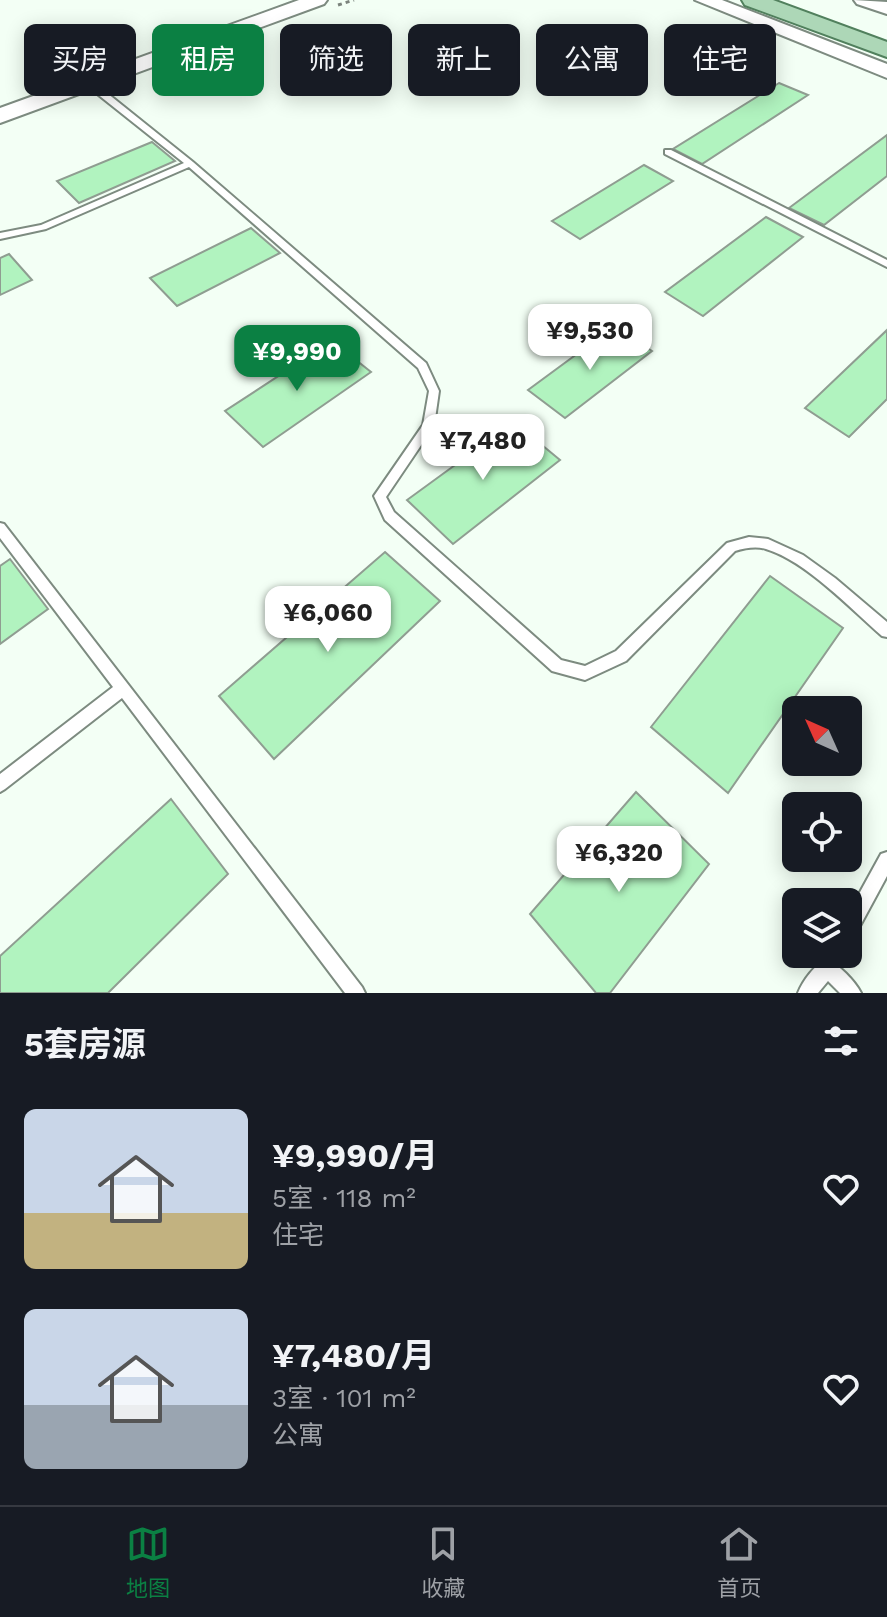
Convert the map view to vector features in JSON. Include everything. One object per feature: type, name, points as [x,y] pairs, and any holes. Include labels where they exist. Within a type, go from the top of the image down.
[{"type":"main road","points":[[0,98],[276,0]]},
{"type":"main road","points":[[136,66],[317,0]]},
{"type":"main road","points":[[705,0],[887,72]]},
{"type":"main road","points":[[753,0],[887,50]]},
{"type":"main road","points":[[807,0],[851,9],[887,8]]},
{"type":"main road","points":[[851,9],[887,31]]},
{"type":"main road","points":[[0,116],[54,96]]},
{"type":"lane","points":[[105,96],[190,164],[422,366],[434,391],[428,426],[380,496],[389,516],[557,666],[585,673],[621,656],[731,547],[745,542],[768,544],[806,566],[887,631]]},
{"type":"lane","points":[[668,152],[887,264]]},
{"type":"lane","points":[[0,236],[43,227],[190,164]]},
{"type":"lane","points":[[0,528],[356,993]]},
{"type":"lane","points":[[0,784],[123,688]]},
{"type":"lane","points":[[862,906],[887,860]]},
{"type":"lane","points":[[807,993],[826,968]]},
{"type":"lane","points":[[836,968],[852,993]]},
{"type":"building","points":[[779,83],[808,95],[702,164],[673,149],[758,96],[776,96],[776,85]]},
{"type":"building","points":[[887,135],[887,176],[824,225],[789,208]]},
{"type":"building","points":[[152,142],[175,161],[79,203],[57,181]]},
{"type":"building","points":[[644,165],[673,181],[580,239],[552,221]]},
{"type":"building","points":[[766,217],[803,237],[703,316],[665,292]]},
{"type":"building","points":[[251,228],[280,253],[177,306],[150,278]]},
{"type":"building","points":[[9,254],[32,280],[0,295],[0,258]]},
{"type":"building","points":[[615,326],[652,351],[565,418],[528,390]]},
{"type":"building","points":[[887,330],[887,399],[849,437],[805,408]]},
{"type":"building","points":[[332,341],[371,372],[263,447],[225,411]]},
{"type":"building","points":[[514,422],[560,460],[453,544],[407,500]]},
{"type":"building","points":[[385,552],[440,601],[274,759],[219,696]]},
{"type":"building","points":[[10,559],[48,609],[0,644],[0,566]]},
{"type":"building","points":[[770,576],[843,628],[796,696],[782,696],[782,716],[728,793],[651,727]]},
{"type":"building","points":[[636,792],[709,864],[610,993],[596,993],[530,914]]},
{"type":"building","points":[[171,799],[228,874],[108,993],[0,993],[0,956]]}]
